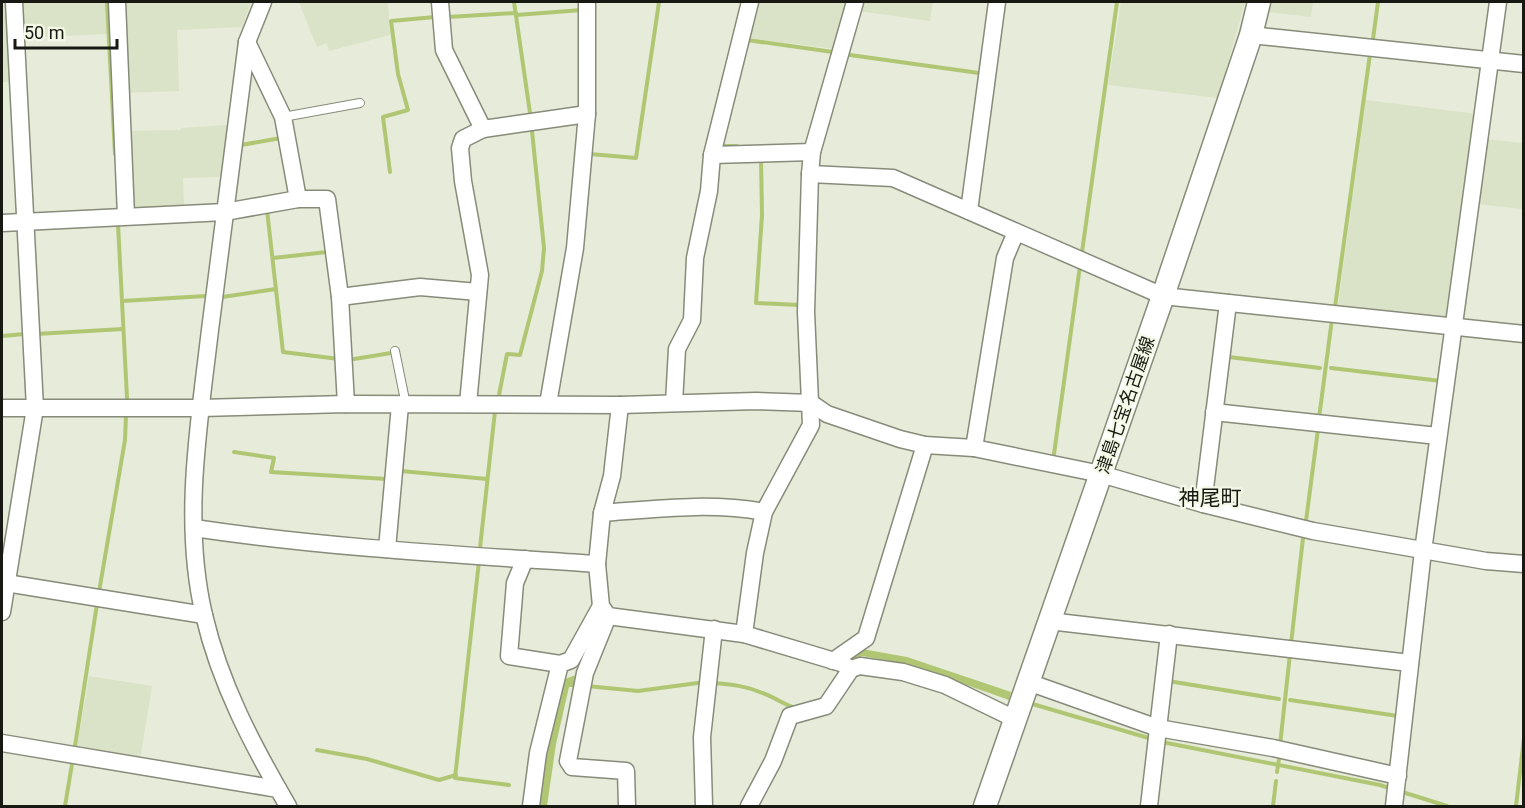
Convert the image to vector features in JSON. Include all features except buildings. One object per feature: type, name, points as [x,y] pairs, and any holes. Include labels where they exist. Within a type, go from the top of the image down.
[{"type":"main road","name":"津島七宝名古屋線","points":[[985,807],[1163,296],[1251,35],[1259,2]]},
{"type":"street","points":[[2,612],[35,408],[14,2]]},
{"type":"street","points":[[117,2],[126,216]]},
{"type":"street","points":[[263,2],[247,42],[201,408],[193,494],[194,528],[196,570],[204,615],[216,658],[234,705],[288,807]]},
{"type":"street","points":[[440,2],[444,50],[483,129]]},
{"type":"street","points":[[548,404],[575,248],[587,114],[587,2]]},
{"type":"street","points":[[674,403],[677,349],[692,320],[695,258],[710,191],[712,155],[750,2]]},
{"type":"street","points":[[744,633],[755,553],[764,512],[811,425],[806,312],[812,152],[855,2]]},
{"type":"street","points":[[969,210],[997,2]]},
{"type":"street","points":[[604,611],[744,633],[844,665],[903,672],[945,685],[1022,699],[1157,735],[1273,748],[1396,790],[1423,551],[1498,2]]},
{"type":"street","points":[[1251,35],[1524,64]]},
{"type":"street","points":[[247,42],[283,117],[298,198]]},
{"type":"street","points":[[468,404],[480,275],[463,181],[460,148],[463,139],[483,129],[587,114]]},
{"type":"street","points":[[712,155],[812,152]]},
{"type":"street","points":[[810,174],[893,178],[1163,296],[1524,334]]},
{"type":"street","points":[[2,223],[225,212],[298,198],[327,199],[340,297],[346,404]]},
{"type":"street","points":[[974,448],[1005,258],[1016,232]]},
{"type":"street","points":[[340,297],[420,287],[478,292]]},
{"type":"street","points":[[1203,504],[1228,303]]},
{"type":"street","points":[[2,408],[201,408],[346,404],[811,403],[827,414],[900,439],[925,445],[974,448],[1101,474],[1203,504],[1313,531],[1486,561],[1524,564]]},
{"type":"street","points":[[387,549],[403,405]]},
{"type":"street","points":[[620,405],[612,476],[602,513],[597,564],[604,611],[585,673],[568,761],[572,767],[626,771],[627,807]]},
{"type":"street","points":[[1214,412],[1438,436]]},
{"type":"street","points":[[749,807],[773,761],[790,716],[826,706],[844,665],[866,638],[925,445]]},
{"type":"street","points":[[602,513],[688,506],[741,507],[764,512]]},
{"type":"street","points":[[194,528],[260,538],[597,564]]},
{"type":"street","points":[[525,559],[515,582],[508,656],[560,664],[571,660],[604,611]]},
{"type":"street","points":[[6,583],[204,615]]},
{"type":"street","points":[[1049,621],[1410,663]]},
{"type":"street","points":[[704,807],[702,737],[714,629]]},
{"type":"street","points":[[1149,807],[1169,634]]},
{"type":"street","points":[[531,807],[538,753],[560,664]]},
{"type":"street","points":[[2,743],[278,789]]},
{"type":"lane","points":[[283,117],[360,103]]},
{"type":"lane","points":[[395,351],[403,405]]},
{"type":"shaded area","points":[[2,2],[7,2],[12,82],[2,82]]},
{"type":"shaded area","points":[[19,2],[106,2],[108,34],[21,38]]},
{"type":"shaded area","points":[[121,2],[251,2],[242,27],[177,30],[179,91],[124,93]]},
{"type":"shaded area","points":[[299,2],[388,2],[390,35],[329,51],[327,43],[317,47]]},
{"type":"shaded area","points":[[760,2],[849,2],[835,49],[750,38]]},
{"type":"shaded area","points":[[860,2],[933,2],[930,21],[858,11]]},
{"type":"shaded area","points":[[1121,2],[1245,2],[1218,98],[1108,85]]},
{"type":"shaded area","points":[[1271,2],[1313,2],[1311,17],[1268,12]]},
{"type":"shaded area","points":[[1366,100],[1477,114],[1452,311],[1446,316],[1338,305]]},
{"type":"shaded area","points":[[227,125],[221,177],[183,178],[184,206],[135,209],[129,203],[126,131],[180,130],[181,128]]},
{"type":"shaded area","points":[[1485,139],[1523,143],[1523,209],[1476,204]]},
{"type":"shaded area","points":[[599,620],[579,687],[569,687],[556,744],[547,806],[537,806],[562,680],[576,675]]},
{"type":"shaded area","points":[[862,649],[907,657],[1011,692],[1009,700],[907,664],[862,656],[852,661],[849,658]]},
{"type":"shaded area","points":[[89,676],[152,686],[140,759],[77,748]]},
{"type":"waterway","points":[[107,2],[115,154]]},
{"type":"waterway","points":[[514,2],[530,113]]},
{"type":"waterway","points":[[590,154],[636,158],[659,2]]},
{"type":"waterway","points":[[1082,252],[1117,2]]},
{"type":"waterway","points":[[1373,39],[1378,2]]},
{"type":"waterway","points":[[516,15],[582,10]]},
{"type":"waterway","points":[[448,17],[516,13]]},
{"type":"waterway","points":[[390,172],[383,117],[408,110],[398,74],[391,21],[435,17]]},
{"type":"waterway","points":[[747,40],[833,52]]},
{"type":"waterway","points":[[1335,307],[1370,54]]},
{"type":"waterway","points":[[850,55],[979,73]]},
{"type":"waterway","points":[[499,395],[507,354],[520,355],[542,271],[544,248],[532,131]]},
{"type":"waterway","points":[[241,149],[241,145],[281,138]]},
{"type":"waterway","points":[[721,144],[722,146],[737,146]]},
{"type":"waterway","points":[[761,159],[762,215],[756,303],[800,305]]},
{"type":"waterway","points":[[267,210],[283,352],[339,359]]},
{"type":"waterway","points":[[118,224],[127,398]]},
{"type":"waterway","points":[[273,258],[327,252]]},
{"type":"waterway","points":[[1054,454],[1080,266]]},
{"type":"waterway","points":[[222,297],[276,289]]},
{"type":"waterway","points":[[122,301],[206,296]]},
{"type":"waterway","points":[[1319,418],[1332,319]]},
{"type":"waterway","points":[[36,334],[123,329]]},
{"type":"waterway","points":[[2,336],[24,334]]},
{"type":"waterway","points":[[348,360],[391,353]]},
{"type":"waterway","points":[[1229,357],[1320,368]]},
{"type":"waterway","points":[[1331,368],[1441,381]]},
{"type":"waterway","points":[[480,548],[495,411]]},
{"type":"waterway","points":[[99,592],[125,440],[126,415]]},
{"type":"waterway","points":[[1306,521],[1318,429]]},
{"type":"waterway","points":[[234,452],[274,458],[271,472],[387,479]]},
{"type":"waterway","points":[[401,471],[487,479]]},
{"type":"waterway","points":[[1291,644],[1303,538]]},
{"type":"waterway","points":[[479,561],[455,778],[509,785]]},
{"type":"waterway","points":[[75,746],[97,604]]},
{"type":"waterway","points":[[1280,745],[1290,654]]},
{"type":"waterway","points":[[1168,681],[1279,699]]},
{"type":"waterway","points":[[587,686],[638,691],[705,682]]},
{"type":"waterway","points":[[712,683],[752,689],[796,708]]},
{"type":"waterway","points":[[1290,700],[1398,716]]},
{"type":"waterway","points":[[1029,703],[1152,739]]},
{"type":"waterway","points":[[1516,806],[1524,738]]},
{"type":"waterway","points":[[1162,742],[1392,789]]},
{"type":"waterway","points":[[317,750],[367,759],[439,780],[456,775]]},
{"type":"waterway","points":[[1277,772],[1279,759]]},
{"type":"waterway","points":[[65,806],[72,764]]},
{"type":"waterway","points":[[1273,806],[1276,781]]},
{"type":"waterway","points":[[1399,791],[1447,806]]},
{"type":"district","name":"神尾町","points":[[1210,498]]}]
